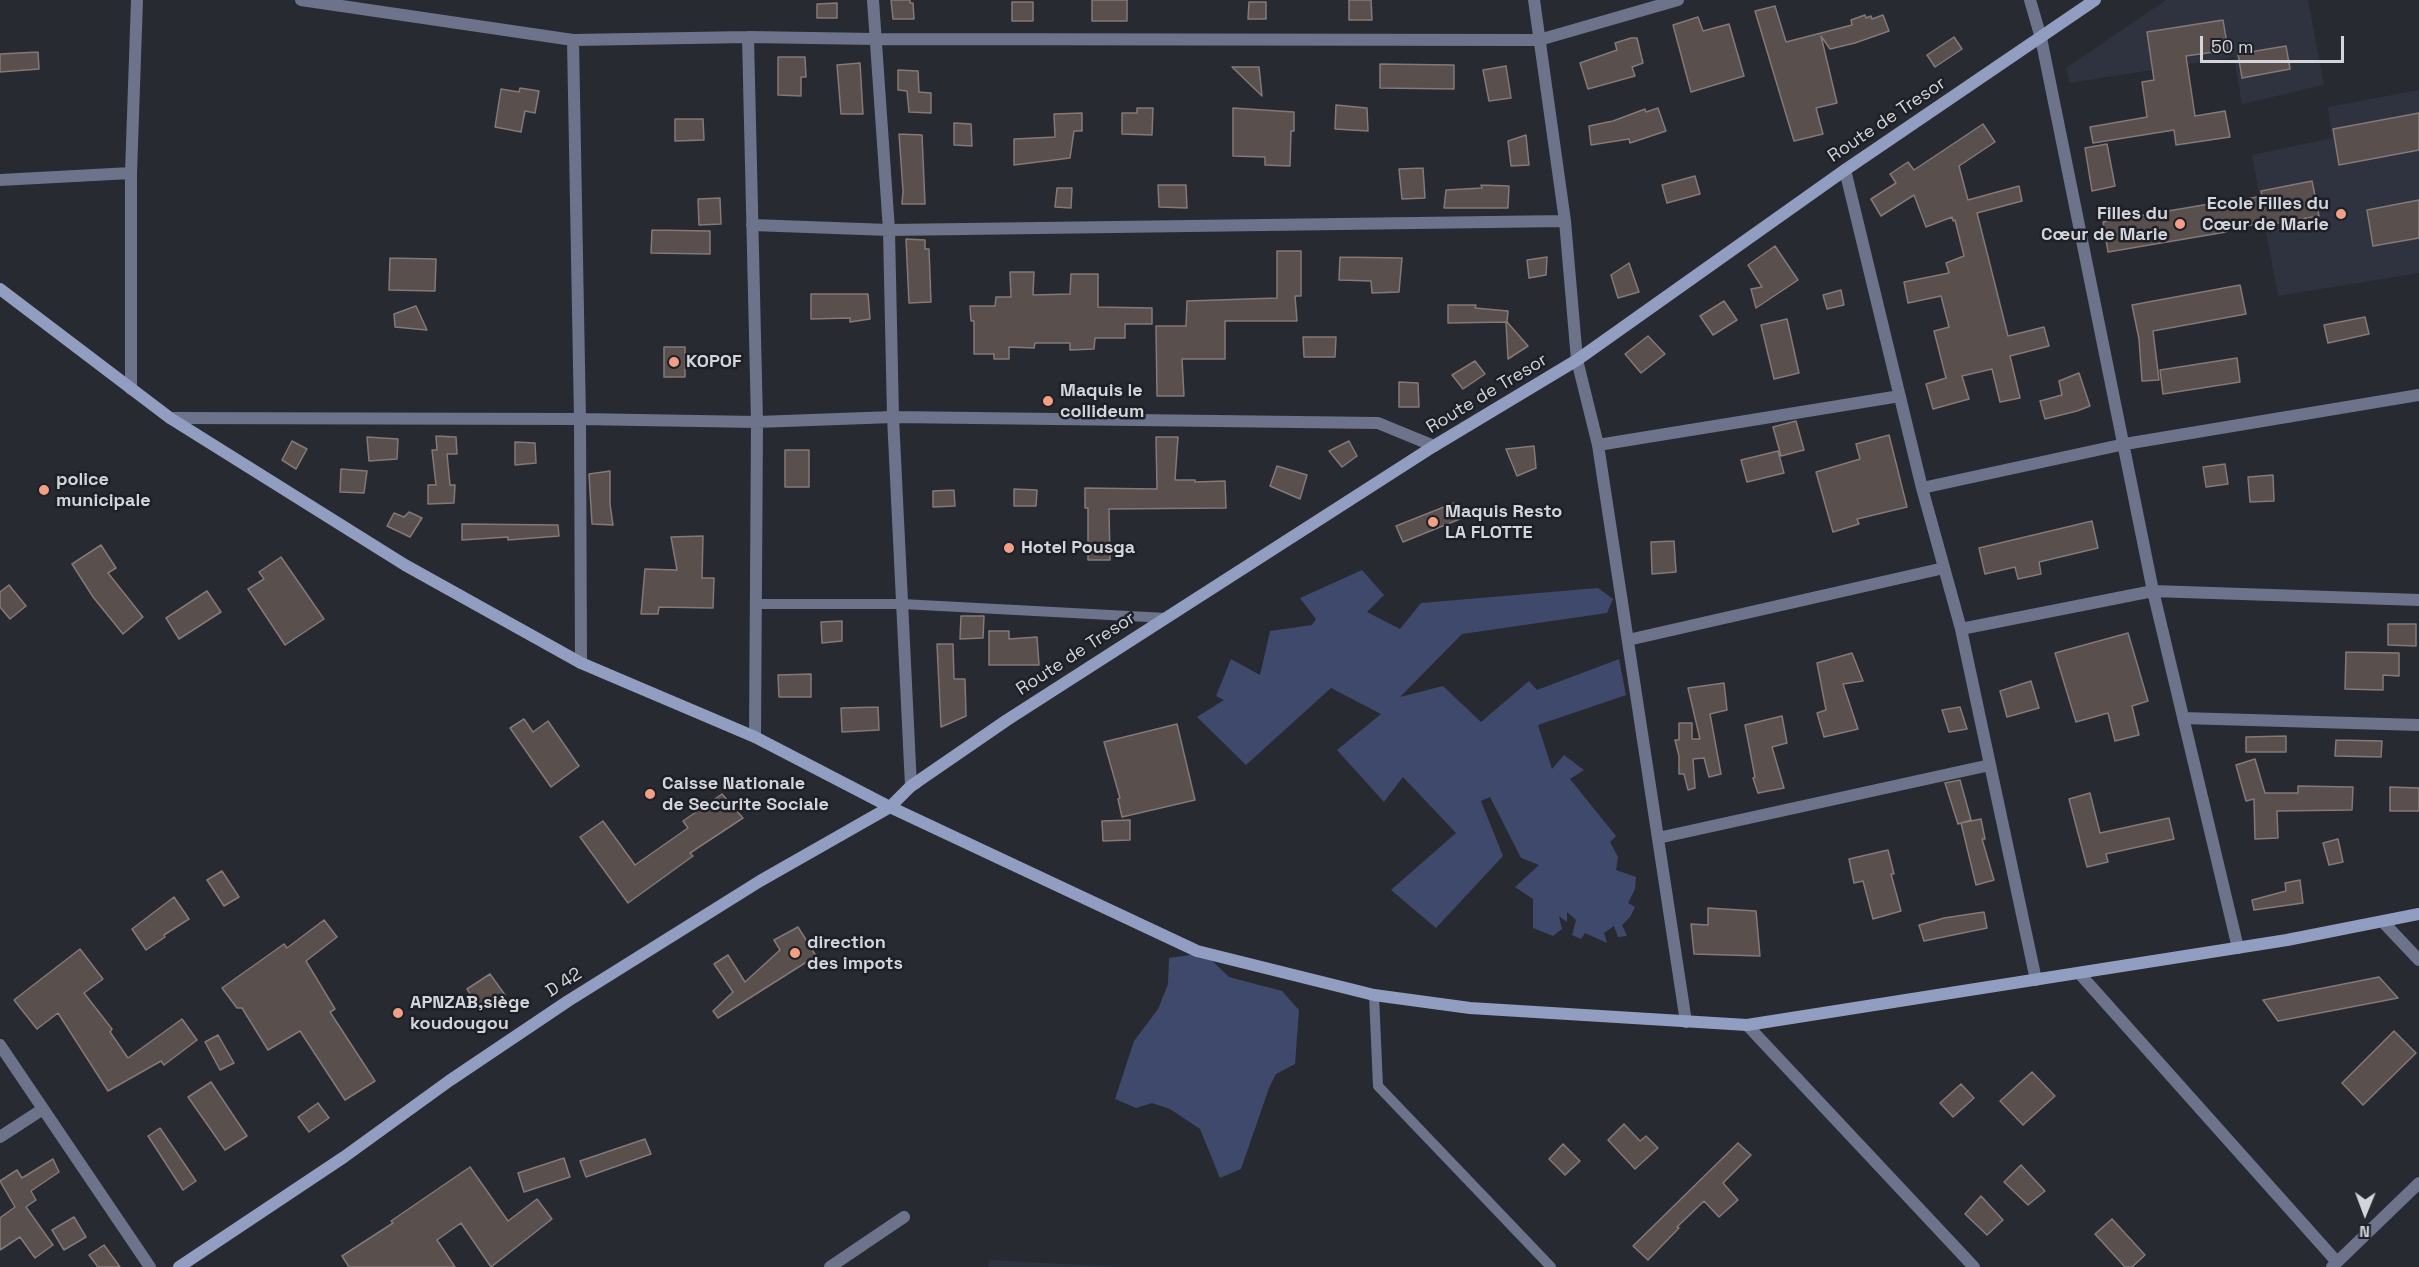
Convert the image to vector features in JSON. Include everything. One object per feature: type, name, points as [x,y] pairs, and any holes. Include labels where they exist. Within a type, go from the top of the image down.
[{"type":"street","points":[[131,389],[131,172],[137,0]]},
{"type":"street","points":[[302,0],[328,2],[573,40],[748,37],[1539,40],[1678,0]]},
{"type":"street","points":[[873,0],[889,230],[892,417],[911,786]]},
{"type":"street","points":[[1534,0],[1565,220],[1577,360],[1598,445],[1686,1022]]},
{"type":"street","points":[[2030,0],[2041,38],[2153,591],[2238,948]]},
{"type":"street","name":"Route de Tresor","points":[[890,807],[911,786],[1007,720],[1434,446],[1577,360],[1845,170],[2095,0]]},
{"type":"street","points":[[748,37],[757,422],[755,737]]},
{"type":"street","points":[[573,40],[580,419],[581,663]]},
{"type":"street","points":[[1845,170],[1922,488],[1961,629],[2036,980]]},
{"type":"street","points":[[0,180],[131,172]]},
{"type":"street","points":[[752,225],[889,230],[1565,220]]},
{"type":"street","points":[[0,289],[170,418],[405,565],[581,663],[755,737],[890,807],[1197,951],[1374,995],[1470,1008],[1747,1025],[2238,948],[2419,914]]},
{"type":"street","points":[[911,786],[1577,360]]},
{"type":"street","points":[[1922,488],[2125,444],[2419,394]]},
{"type":"street","points":[[1598,445],[1900,396]]},
{"type":"street","points":[[170,418],[757,422],[892,417],[1378,423],[1434,446]]},
{"type":"street","points":[[1628,640],[1944,568]]},
{"type":"street","points":[[1961,629],[2153,591],[2419,600]]},
{"type":"street","points":[[2183,718],[2419,725]]},
{"type":"street","points":[[1658,837],[1990,765]]},
{"type":"street","name":"D 42","points":[[179,1267],[568,1001],[760,880],[890,807]]},
{"type":"street","points":[[2383,922],[2419,960]]},
{"type":"street","points":[[2079,973],[2335,1264],[2419,1182]]},
{"type":"street","points":[[1747,1025],[1974,1267]]},
{"type":"street","points":[[0,1045],[150,1267]]},
{"type":"street","points":[[0,1137],[43,1109]]},
{"type":"street","points":[[830,1267],[904,1217]]},
{"type":"lane","points":[[756,604],[903,604],[1167,618]]},
{"type":"lane","points":[[1374,995],[1378,1086],[1551,1267]]},
{"type":"shaded area","points":[[2166,0],[2308,0],[2324,85],[2242,104],[2234,57],[2070,83],[2066,68]]},
{"type":"shaded area","name":"Ecole Filles du Cœur de Marie","points":[[2419,90],[2419,273],[2278,296],[2252,155],[2332,138],[2328,107]]},
{"type":"shaded area","points":[[1362,570],[1384,595],[1367,612],[1400,629],[1421,603],[1598,588],[1613,599],[1607,613],[1462,634],[1400,697],[1443,686],[1481,722],[1529,681],[1537,690],[1619,659],[1626,695],[1538,725],[1552,769],[1564,755],[1584,770],[1570,779],[1616,836],[1610,842],[1618,857],[1616,870],[1636,877],[1635,889],[1628,903],[1635,907],[1630,917],[1622,925],[1627,936],[1618,937],[1614,926],[1604,933],[1607,943],[1585,933],[1581,939],[1572,935],[1576,920],[1567,912],[1567,922],[1559,916],[1562,929],[1553,936],[1533,928],[1533,899],[1515,887],[1539,865],[1521,858],[1490,797],[1481,801],[1503,856],[1436,928],[1391,890],[1456,833],[1403,777],[1384,802],[1337,750],[1381,714],[1331,688],[1246,765],[1197,717],[1224,700],[1216,696],[1231,659],[1260,675],[1270,631],[1312,625],[1316,619],[1300,598]]},
{"type":"shaded area","points":[[1204,953],[1229,977],[1282,991],[1299,1010],[1295,1064],[1276,1074],[1241,1169],[1220,1178],[1200,1129],[1170,1109],[1152,1103],[1136,1108],[1115,1099],[1134,1041],[1158,1009],[1168,984],[1169,958]]},
{"type":"shaded area","points":[[990,1260],[1121,1267],[988,1267]]},
{"type":"building","points":[[891,0],[910,0],[910,3],[913,3],[914,19],[893,19]]},
{"type":"building","points":[[1092,0],[1127,0],[1127,21],[1092,21]]},
{"type":"building","points":[[1349,0],[1371,0],[1372,20],[1349,20]]},
{"type":"building","points":[[1012,2],[1033,2],[1033,21],[1012,21]]},
{"type":"building","points":[[1249,2],[1266,2],[1266,19],[1248,19]]},
{"type":"building","points":[[837,3],[837,18],[817,18],[817,4]]},
{"type":"building","points":[[1775,6],[1786,42],[1852,25],[1851,20],[1865,15],[1866,18],[1871,16],[1872,19],[1883,15],[1889,31],[1830,49],[1821,36],[1837,103],[1816,108],[1823,134],[1794,141],[1755,11]]},
{"type":"building","points":[[1698,17],[1703,31],[1729,24],[1744,76],[1691,92],[1673,25]]},
{"type":"building","points":[[2223,20],[2228,50],[2186,56],[2195,116],[2225,111],[2230,137],[2176,145],[2174,130],[2093,143],[2090,127],[2147,117],[2142,82],[2154,80],[2147,32]]},
{"type":"building","points":[[1954,37],[1962,49],[1935,67],[1927,55]]},
{"type":"building","points":[[1637,38],[1643,63],[1632,67],[1635,76],[1588,89],[1580,63],[1617,50],[1615,43]]},
{"type":"building","points":[[2286,46],[2290,69],[2242,78],[2238,54]]},
{"type":"building","points":[[38,52],[39,69],[0,72],[0,54]]},
{"type":"building","points":[[778,57],[805,57],[806,77],[801,77],[801,96],[778,95]]},
{"type":"building","points":[[860,63],[863,114],[841,114],[837,65]]},
{"type":"building","points":[[1380,64],[1454,65],[1454,89],[1380,88]]},
{"type":"building","points":[[1506,66],[1511,98],[1489,101],[1483,70]]},
{"type":"building","points":[[1232,67],[1259,67],[1262,96]]},
{"type":"building","points":[[898,70],[918,71],[919,92],[931,93],[931,113],[909,112],[907,91],[898,90]]},
{"type":"building","points":[[520,88],[539,91],[535,113],[525,111],[521,132],[495,127],[501,89],[519,92]]},
{"type":"building","points":[[1336,105],[1367,108],[1368,131],[1335,129]]},
{"type":"building","points":[[1137,108],[1153,108],[1152,135],[1122,134],[1122,113],[1137,113]]},
{"type":"building","points":[[1233,108],[1294,112],[1290,166],[1265,165],[1265,157],[1233,156]]},
{"type":"building","points":[[1658,108],[1666,131],[1630,143],[1629,139],[1591,145],[1589,126],[1613,121],[1645,109],[1646,112]]},
{"type":"building","points":[[1082,113],[1082,131],[1074,131],[1070,158],[1014,165],[1014,139],[1055,137],[1054,114]]},
{"type":"building","points":[[2419,113],[2419,150],[2339,165],[2333,129]]},
{"type":"building","points":[[675,119],[703,119],[704,140],[675,141]]},
{"type":"building","points":[[954,123],[971,124],[972,146],[954,145]]},
{"type":"building","points":[[1983,124],[1995,142],[1959,166],[1968,200],[2019,186],[2022,201],[1977,213],[2008,336],[2044,327],[2049,346],[2010,356],[2020,398],[2000,402],[1992,369],[1962,376],[1969,399],[1933,409],[1926,384],[1946,378],[1934,331],[1949,327],[1941,296],[1908,303],[1904,282],[1949,273],[1946,263],[1964,256],[1955,220],[1953,221],[1952,217],[1926,227],[1914,195],[1881,216],[1871,199],[1896,183],[1890,174],[1908,162],[1914,170]]},
{"type":"building","points":[[899,134],[922,135],[925,204],[902,204]]},
{"type":"building","points":[[1526,135],[1529,165],[1511,166],[1508,141]]},
{"type":"building","points":[[2107,144],[2115,186],[2092,191],[2085,148]]},
{"type":"building","points":[[1423,168],[1425,198],[1402,199],[1399,169]]},
{"type":"building","points":[[1695,176],[1700,194],[1667,203],[1662,185]]},
{"type":"building","points":[[2312,181],[2319,216],[2267,225],[2267,222],[2226,230],[2226,232],[2108,252],[2103,222],[2262,196],[2261,191]]},
{"type":"building","points":[[1158,185],[1186,185],[1187,208],[1159,207]]},
{"type":"building","points":[[1481,185],[1509,186],[1508,208],[1444,208],[1446,190],[1482,188]]},
{"type":"building","points":[[1057,188],[1072,188],[1071,208],[1055,207]]},
{"type":"building","points":[[720,198],[721,224],[699,225],[698,199]]},
{"type":"building","points":[[2419,200],[2419,238],[2373,246],[2367,210]]},
{"type":"building","points":[[652,230],[710,231],[710,254],[651,253]]},
{"type":"building","points":[[906,239],[925,240],[925,249],[929,249],[931,302],[909,303]]},
{"type":"building","points":[[1775,246],[1798,280],[1756,308],[1751,289],[1762,287],[1748,265]]},
{"type":"building","points":[[1277,251],[1301,251],[1301,296],[1295,296],[1297,321],[1225,321],[1225,359],[1182,359],[1184,396],[1157,396],[1156,326],[1186,326],[1187,301],[1277,298]]},
{"type":"building","points":[[1340,257],[1402,258],[1399,292],[1372,293],[1371,281],[1339,280]]},
{"type":"building","points":[[1547,257],[1546,275],[1529,278],[1527,260]]},
{"type":"building","points":[[390,258],[436,259],[435,291],[389,290]]},
{"type":"building","points":[[1629,263],[1639,292],[1618,298],[1611,275]]},
{"type":"building","points":[[1010,272],[1034,272],[1033,295],[1070,294],[1071,274],[1098,274],[1098,307],[1152,308],[1152,324],[1125,324],[1125,338],[1095,338],[1094,349],[1070,350],[1070,343],[1035,343],[1034,348],[1009,347],[1009,359],[994,359],[994,354],[974,354],[974,321],[971,321],[970,306],[995,306],[996,297],[1011,297]]},
{"type":"building","points":[[2240,285],[2246,314],[2153,331],[2159,380],[2142,381],[2139,339],[2132,305]]},
{"type":"building","points":[[1841,290],[1844,305],[1827,309],[1823,295]]},
{"type":"building","points":[[811,294],[868,294],[870,319],[850,322],[850,318],[811,319]]},
{"type":"building","points":[[1724,301],[1737,320],[1713,335],[1700,316]]},
{"type":"building","points":[[1448,305],[1476,305],[1475,308],[1508,311],[1507,322],[1528,346],[1508,359],[1506,322],[1448,323]]},
{"type":"building","points":[[416,306],[427,330],[395,327],[394,314]]},
{"type":"building","points":[[2365,317],[2369,334],[2328,343],[2324,325]]},
{"type":"building","points":[[1787,319],[1799,373],[1774,379],[1761,325]]},
{"type":"building","points":[[1648,336],[1665,354],[1641,373],[1625,354]]},
{"type":"building","points":[[1303,337],[1336,337],[1335,357],[1304,357]]},
{"type":"building","name":"KOPOF","points":[[664,347],[685,347],[685,377],[664,377]]},
{"type":"building","points":[[2237,358],[2240,382],[2163,394],[2160,370]]},
{"type":"building","points":[[1475,361],[1485,374],[1463,389],[1452,375]]},
{"type":"building","points":[[2079,373],[2090,406],[2045,419],[2040,401],[2062,395],[2059,381]]},
{"type":"building","points":[[1399,382],[1418,383],[1419,407],[1399,407]]},
{"type":"building","points":[[1796,421],[1804,450],[1781,456],[1773,427]]},
{"type":"building","points":[[1889,435],[1907,507],[1857,519],[1859,524],[1833,532],[1816,472],[1860,459],[1856,444]]},
{"type":"building","points":[[436,436],[456,437],[457,454],[447,454],[450,485],[455,485],[454,503],[428,504],[428,485],[436,485],[432,450],[437,450]]},
{"type":"building","points":[[367,437],[398,439],[397,459],[369,461]]},
{"type":"building","points":[[1156,437],[1178,437],[1175,480],[1225,481],[1226,508],[1109,509],[1110,560],[1088,560],[1088,508],[1085,508],[1085,488],[1157,489]]},
{"type":"building","points":[[292,441],[307,449],[296,469],[282,460]]},
{"type":"building","points":[[1349,441],[1357,456],[1342,467],[1329,451]]},
{"type":"building","points":[[515,442],[535,443],[536,463],[515,465]]},
{"type":"building","points":[[1534,446],[1536,468],[1517,476],[1506,449]]},
{"type":"building","points":[[785,450],[809,450],[809,487],[785,487]]},
{"type":"building","points":[[1778,451],[1784,473],[1747,482],[1741,460]]},
{"type":"building","points":[[2225,464],[2228,484],[2206,487],[2203,467]]},
{"type":"building","points":[[1277,466],[1307,475],[1300,499],[1270,486]]},
{"type":"building","points":[[341,469],[367,471],[364,493],[340,492]]},
{"type":"building","points":[[610,471],[610,504],[613,525],[592,524],[589,474]]},
{"type":"building","points":[[2273,475],[2274,501],[2250,502],[2248,477]]},
{"type":"building","points":[[1014,489],[1037,490],[1036,506],[1014,506]]},
{"type":"building","points":[[954,490],[955,506],[933,507],[933,491]]},
{"type":"building","points":[[1454,503],[1460,519],[1403,542],[1396,526]]},
{"type":"building","points":[[409,512],[422,518],[410,537],[387,526],[394,513],[404,517]]},
{"type":"building","points":[[2092,521],[2098,548],[2039,562],[2041,574],[2018,579],[2015,567],[1985,574],[1979,548]]},
{"type":"building","points":[[462,524],[558,525],[559,536],[508,540],[508,537],[462,540]]},
{"type":"building","points":[[703,536],[702,578],[714,578],[713,608],[659,607],[658,614],[641,614],[645,569],[677,570],[671,537]]},
{"type":"building","points":[[1674,541],[1676,572],[1652,574],[1651,542]]},
{"type":"building","points":[[101,545],[116,568],[108,573],[143,617],[123,634],[93,597],[72,564]]},
{"type":"building","points":[[281,557],[324,619],[285,645],[248,589],[264,579],[259,572]]},
{"type":"building","points":[[9,585],[26,606],[10,619],[0,607],[0,592]]},
{"type":"building","points":[[207,591],[221,612],[179,639],[166,618]]},
{"type":"building","points":[[961,616],[984,616],[983,638],[960,639]]},
{"type":"building","points":[[842,621],[842,641],[822,643],[821,622]]},
{"type":"building","points":[[2388,624],[2416,624],[2416,646],[2388,645]]},
{"type":"building","points":[[989,631],[1009,631],[1009,639],[1037,637],[1039,665],[989,665]]},
{"type":"building","points":[[2128,633],[2148,701],[2132,706],[2139,735],[2115,741],[2108,713],[2076,722],[2055,653]]},
{"type":"building","points":[[937,644],[953,644],[954,679],[965,679],[966,716],[941,727]]},
{"type":"building","points":[[2346,652],[2399,653],[2399,676],[2383,675],[2383,690],[2345,689]]},
{"type":"building","points":[[1852,653],[1863,681],[1843,684],[1858,729],[1824,737],[1817,713],[1826,710],[1817,663]]},
{"type":"building","points":[[811,674],[811,697],[779,697],[778,675]]},
{"type":"building","points":[[2031,681],[2039,708],[2007,717],[2000,691]]},
{"type":"building","points":[[1724,683],[1727,710],[1710,714],[1721,774],[1709,777],[1704,758],[1693,759],[1695,788],[1688,790],[1684,774],[1679,774],[1679,756],[1675,740],[1679,740],[1679,723],[1692,723],[1692,739],[1700,739],[1688,688]]},
{"type":"building","points":[[878,707],[879,730],[842,732],[841,708]]},
{"type":"building","points":[[1960,707],[1967,729],[1949,732],[1942,710]]},
{"type":"building","points":[[1782,716],[1787,743],[1772,747],[1784,788],[1758,793],[1753,778],[1755,777],[1745,725]]},
{"type":"building","points":[[524,719],[533,732],[548,721],[579,766],[551,787],[510,728]]},
{"type":"building","points":[[1177,724],[1195,800],[1122,817],[1118,799],[1120,798],[1104,742]]},
{"type":"building","points":[[2286,736],[2286,752],[2246,752],[2246,737]]},
{"type":"building","points":[[2336,740],[2382,741],[2381,757],[2335,756]]},
{"type":"building","points":[[2255,759],[2265,793],[2298,793],[2298,786],[2353,787],[2352,810],[2277,811],[2278,838],[2255,839],[2254,799],[2246,801],[2236,765]]},
{"type":"building","points":[[1960,780],[1971,820],[1958,824],[1945,783]]},
{"type":"building","points":[[2390,787],[2419,788],[2419,811],[2390,811]]},
{"type":"building","points":[[2090,793],[2100,833],[2169,818],[2174,839],[2106,854],[2108,862],[2087,867],[2069,799]]},
{"type":"building","points":[[722,794],[743,818],[690,853],[693,856],[628,903],[580,837],[603,821],[635,865],[688,828],[683,821]]},
{"type":"building","points":[[1981,819],[1985,839],[1982,839],[1994,880],[1976,885],[1961,823]]},
{"type":"building","points":[[1130,820],[1130,840],[1103,841],[1102,821]]},
{"type":"building","points":[[2338,839],[2343,862],[2329,865],[2323,843]]},
{"type":"building","points":[[1888,850],[1894,874],[1891,874],[1901,911],[1873,919],[1863,881],[1854,883],[1849,859]]},
{"type":"building","points":[[222,871],[239,897],[224,906],[207,880]]},
{"type":"building","points":[[2300,880],[2303,903],[2254,910],[2252,900],[2286,891],[2285,883]]},
{"type":"building","points":[[174,897],[189,919],[146,950],[132,929]]},
{"type":"building","points":[[1708,908],[1756,911],[1760,956],[1694,954],[1691,924],[1708,925]]},
{"type":"building","points":[[1984,912],[1987,928],[1924,941],[1919,925],[1944,918]]},
{"type":"building","points":[[324,920],[337,937],[306,961],[335,1009],[330,1012],[375,1081],[345,1100],[300,1031],[268,1050],[242,1008],[237,1008],[222,988],[284,944],[287,948]]},
{"type":"building","points":[[798,927],[816,956],[718,1018],[713,1011],[733,992],[714,964],[728,955],[745,982],[780,950],[774,940]]},
{"type":"building","points":[[80,949],[103,979],[84,993],[112,1029],[110,1032],[128,1058],[182,1019],[197,1040],[164,1065],[161,1061],[108,1091],[58,1013],[37,1029],[14,1000]]},
{"type":"building","points":[[490,974],[505,995],[481,1011],[467,989]]},
{"type":"building","points":[[2379,977],[2398,998],[2278,1021],[2263,1000]]},
{"type":"building","points":[[2394,1031],[2416,1053],[2363,1105],[2342,1083]]},
{"type":"building","points":[[218,1035],[234,1063],[220,1070],[205,1042]]},
{"type":"building","points":[[2032,1072],[2055,1096],[2023,1125],[2000,1101]]},
{"type":"building","points":[[211,1082],[247,1136],[225,1150],[188,1097]]},
{"type":"building","points":[[1961,1084],[1974,1098],[1953,1117],[1940,1103]]},
{"type":"building","points":[[318,1103],[329,1118],[309,1132],[298,1117]]},
{"type":"building","points":[[1624,1124],[1640,1141],[1646,1136],[1658,1148],[1635,1169],[1608,1140]]},
{"type":"building","points":[[160,1128],[196,1181],[183,1190],[148,1136]]},
{"type":"building","points":[[645,1139],[651,1154],[586,1177],[580,1161]]},
{"type":"building","points":[[1738,1143],[1751,1155],[1723,1183],[1738,1200],[1719,1217],[1704,1201],[1648,1260],[1633,1246]]},
{"type":"building","points":[[1563,1144],[1580,1161],[1565,1175],[1549,1159]]},
{"type":"building","points":[[564,1158],[570,1177],[524,1192],[518,1173]]},
{"type":"building","points":[[53,1159],[59,1172],[31,1191],[36,1200],[26,1207],[53,1245],[35,1258],[20,1237],[0,1250],[0,1218],[15,1207],[0,1181],[17,1170],[22,1178]]},
{"type":"building","points":[[2021,1165],[2045,1191],[2028,1205],[2004,1182]]},
{"type":"building","points":[[470,1167],[508,1221],[537,1199],[552,1219],[491,1267],[461,1223],[437,1240],[455,1267],[349,1267],[342,1256],[393,1223],[391,1221]]},
{"type":"building","points":[[1981,1196],[2003,1220],[1987,1235],[1965,1214]]},
{"type":"building","points":[[74,1217],[86,1237],[64,1250],[52,1230]]},
{"type":"building","points":[[2112,1219],[2145,1255],[2132,1267],[2125,1267],[2095,1234]]},
{"type":"building","points":[[104,1245],[120,1267],[98,1267],[89,1255]]},
{"type":"place","name":"Ecole Filles du Cœur de Marie","points":[[2341,214]]},
{"type":"place","name":"Filles du Cœur de Marie","points":[[2180,224]]},
{"type":"place","name":"KOPOF","points":[[674,362]]},
{"type":"place","name":"Maquis le collideum","points":[[1048,401]]},
{"type":"place","name":"police municipale","points":[[44,490]]},
{"type":"place","name":"Maquis Resto LA FLOTTE","points":[[1433,522]]},
{"type":"place","name":"Hotel Pousga","points":[[1009,548]]},
{"type":"place","name":"Caisse Nationale de Securite Sociale","points":[[650,794]]},
{"type":"place","name":"direction des impots","points":[[795,953]]},
{"type":"place","name":"APNZAB,siège koudougou","points":[[398,1013]]}]
